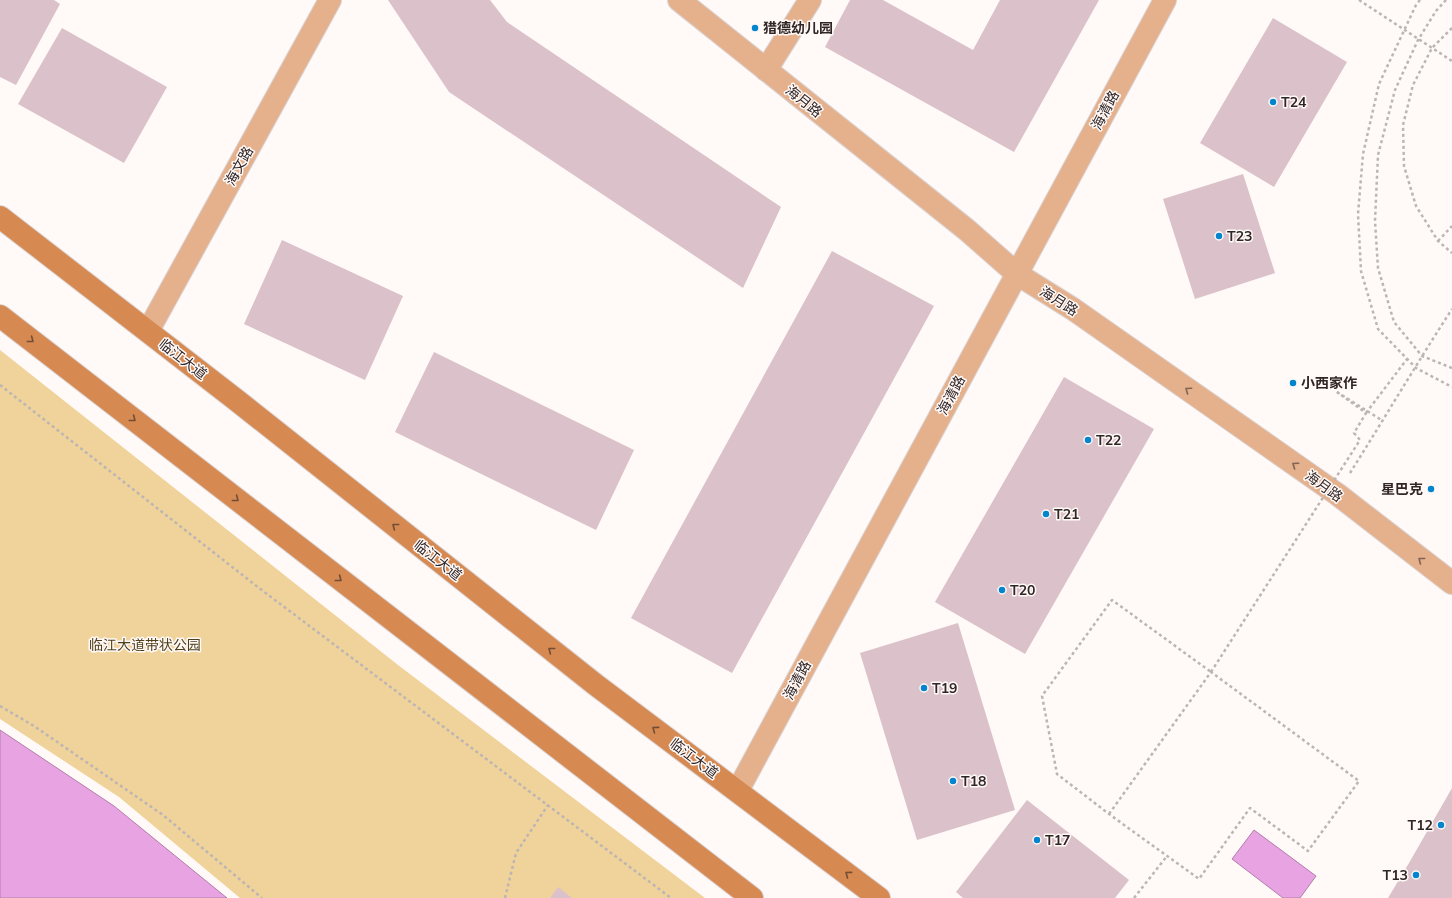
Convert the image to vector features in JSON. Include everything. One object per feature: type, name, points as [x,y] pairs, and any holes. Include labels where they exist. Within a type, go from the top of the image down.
[{"type":"main road","name":"临江大道","points":[[0,217],[148,331],[596,685],[738,790],[879,898]]},
{"type":"main road","points":[[0,316],[752,898]]},
{"type":"street","name":"海文路","points":[[148,331],[330,0]]},
{"type":"street","points":[[766,70],[810,0]]},
{"type":"street","name":"海清路","points":[[738,790],[1165,0]]},
{"type":"street","name":"海月路","points":[[686,2],[766,70],[967,230],[1017,274],[1073,309],[1337,494],[1452,583]]},
{"type":"path","points":[[1359,0],[1452,61]]},
{"type":"path","points":[[1420,0],[1416,5],[1379,84],[1363,154],[1358,214],[1361,271],[1378,330],[1416,368],[1452,387]]},
{"type":"path","points":[[1446,0],[1436,11],[1418,40],[1395,90],[1378,155],[1375,221],[1378,268],[1394,322],[1422,356],[1452,368]]},
{"type":"path","points":[[1452,28],[1432,48],[1412,85],[1403,125],[1404,166],[1416,206],[1438,241],[1452,253]]},
{"type":"path","points":[[1438,241],[1452,226]]},
{"type":"path","points":[[1350,473],[1452,309]]},
{"type":"path","points":[[1109,814],[1211,672],[1360,440],[1354,433],[1366,413],[1407,360]]},
{"type":"path","points":[[0,385],[259,588],[671,898]]},
{"type":"path","points":[[1366,413],[1337,392],[1383,421]]},
{"type":"path","points":[[1112,600],[1211,672],[1359,781],[1308,851],[1250,808],[1199,878],[1109,814],[1057,774],[1042,696],[1112,600]]},
{"type":"path","points":[[0,706],[34,726],[163,815],[262,898]]},
{"type":"path","points":[[505,898],[516,853],[548,805]]},
{"type":"path","points":[[1134,898],[1167,856]]},
{"type":"green space","name":"临江大道带状公园","points":[[0,350],[398,665],[705,898],[240,898],[119,797],[0,719]]},
{"type":"shaded area","points":[[0,730],[114,806],[227,898],[0,898]]},
{"type":"shaded area","points":[[1254,830],[1316,876],[1300,898],[1283,898],[1232,859]]},
{"type":"building","points":[[0,0],[54,0],[60,4],[16,85],[0,77]]},
{"type":"building","points":[[388,0],[490,0],[507,22],[781,207],[743,288],[449,92]]},
{"type":"building","points":[[850,0],[883,0],[973,50],[1000,0],[1099,0],[1014,152],[825,47]]},
{"type":"building","name":"T24","points":[[1273,18],[1347,62],[1274,187],[1200,143]]},
{"type":"building","points":[[62,28],[167,87],[124,163],[18,104]]},
{"type":"building","name":"T23","points":[[1243,174],[1275,273],[1195,299],[1163,199]]},
{"type":"building","points":[[282,240],[403,296],[365,380],[244,324]]},
{"type":"building","points":[[832,251],[934,306],[732,673],[631,618]]},
{"type":"building","points":[[434,352],[634,450],[596,530],[395,432]]},
{"type":"building","points":[[1064,377],[1154,429],[1025,654],[935,602]]},
{"type":"building","points":[[958,623],[1015,810],[917,840],[860,653]]},
{"type":"building","name":"T12","points":[[1452,788],[1452,898],[1388,898],[1409,863]]},
{"type":"building","name":"T17","points":[[1027,800],[1129,880],[1115,898],[963,898],[956,892]]},
{"type":"building","points":[[558,887],[572,898],[550,898]]},
{"type":"place","name":"猎德幼儿园","points":[[755,28]]},
{"type":"place","name":"T24","points":[[1273,102]]},
{"type":"place","name":"T23","points":[[1219,236]]},
{"type":"place","name":"小西家作","points":[[1293,383]]},
{"type":"place","name":"T22","points":[[1088,440]]},
{"type":"place","name":"星巴克","points":[[1431,489]]},
{"type":"place","name":"T21","points":[[1046,514]]},
{"type":"place","name":"T20","points":[[1002,590]]},
{"type":"place","name":"T19","points":[[924,688]]},
{"type":"place","name":"T18","points":[[953,781]]},
{"type":"place","name":"T12","points":[[1441,825]]},
{"type":"place","name":"T17","points":[[1037,840]]},
{"type":"place","name":"T13","points":[[1416,875]]}]
